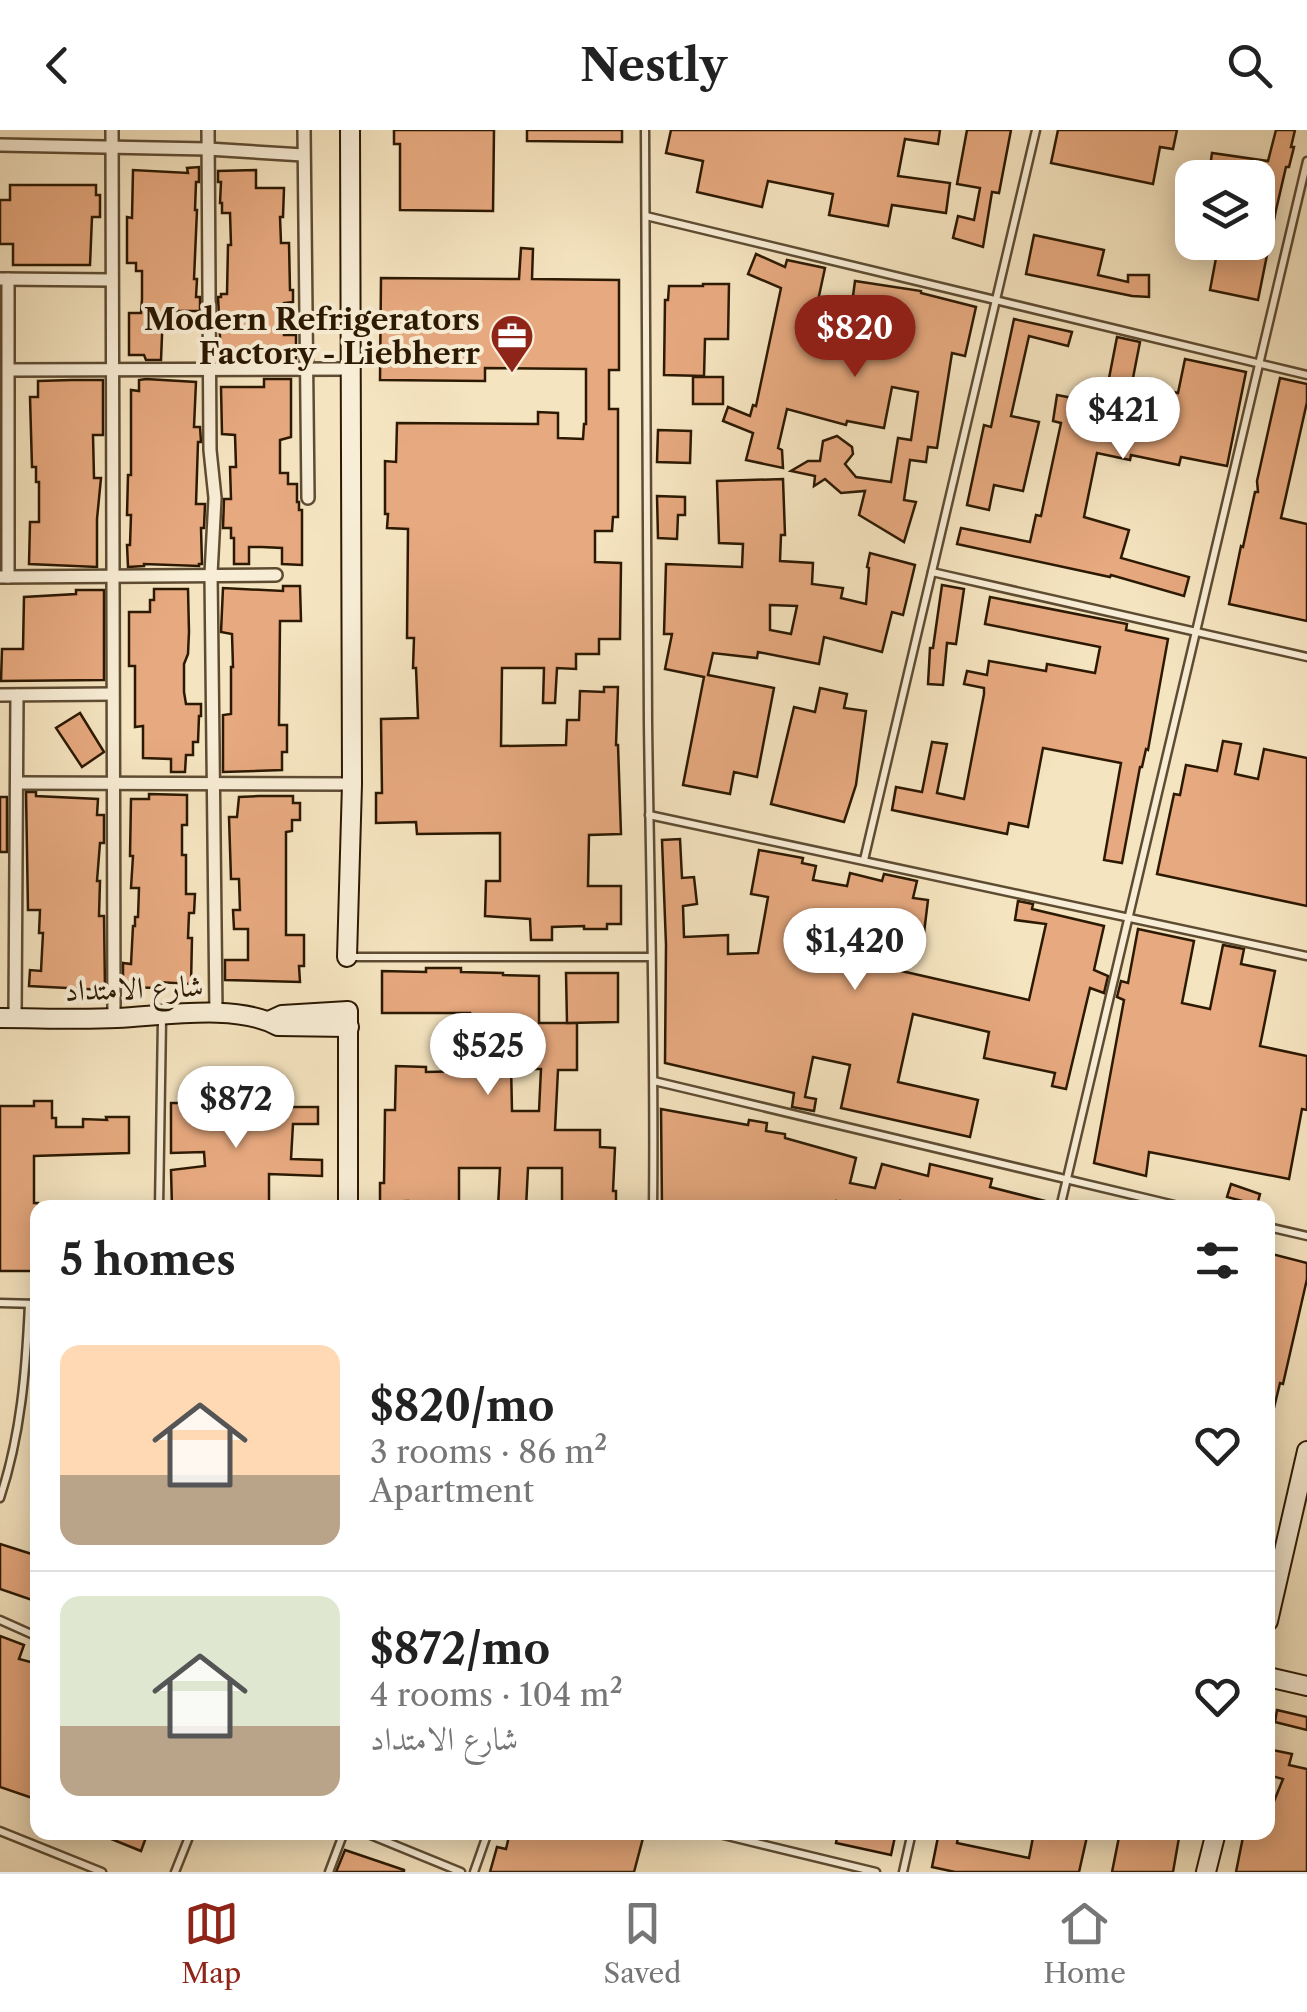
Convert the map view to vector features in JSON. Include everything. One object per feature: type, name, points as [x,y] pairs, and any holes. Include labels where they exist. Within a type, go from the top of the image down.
[{"type":"street","points":[[112,130],[114,1018]]},
{"type":"street","points":[[208,130],[210,460],[216,498],[211,574],[216,1012]]},
{"type":"street","points":[[304,130],[308,498]]},
{"type":"street","points":[[347,956],[352,784],[350,130]]},
{"type":"street","points":[[0,145],[303,155]]},
{"type":"street","points":[[112,280],[4,279],[8,370],[4,576],[276,575]]},
{"type":"street","points":[[8,370],[351,368]]},
{"type":"street","points":[[0,695],[112,694]]},
{"type":"street","points":[[7,1018],[17,695]]},
{"type":"street","points":[[17,783],[352,784]]},
{"type":"street","name":"شارع الامتداد","points":[[7,1018],[114,1018],[216,1012],[269,1021],[282,1015],[349,1019],[348,1200]]},
{"type":"street","points":[[1275,1590],[1307,1451]]},
{"type":"street","points":[[1275,1679],[1307,1686]]},
{"type":"street","points":[[1206,1872],[1214,1840]]},
{"type":"lane","points":[[645,130],[653,1200]]},
{"type":"lane","points":[[864,860],[1036,130]]},
{"type":"lane","points":[[1062,1200],[1307,162]]},
{"type":"lane","points":[[646,216],[1307,376]]},
{"type":"lane","points":[[932,572],[1307,657]]},
{"type":"lane","points":[[649,815],[1307,956]]},
{"type":"lane","points":[[347,956],[650,957]]},
{"type":"lane","points":[[159,1200],[162,1015]]},
{"type":"lane","points":[[654,1081],[1154,1200]]},
{"type":"lane","points":[[1275,1229],[1307,1236]]},
{"type":"lane","points":[[0,1303],[30,1304]]},
{"type":"lane","points":[[0,1498],[13,1458],[30,1336]]},
{"type":"lane","points":[[0,1620],[30,1633]]},
{"type":"lane","points":[[0,1831],[102,1872]]},
{"type":"lane","points":[[175,1872],[189,1840]]},
{"type":"lane","points":[[329,1872],[341,1840]]},
{"type":"lane","points":[[383,1840],[461,1872]]},
{"type":"lane","points":[[474,1872],[485,1840]]},
{"type":"lane","points":[[744,1840],[876,1872]]},
{"type":"lane","points":[[902,1872],[910,1840]]},
{"type":"building","points":[[394,130],[494,130],[493,211],[400,210],[400,144],[394,144]]},
{"type":"building","points":[[527,130],[622,130],[622,142],[527,141]]},
{"type":"building","points":[[671,130],[940,130],[938,144],[905,139],[898,176],[950,183],[946,213],[892,205],[888,226],[829,215],[833,194],[768,181],[762,207],[697,192],[703,161],[666,153]]},
{"type":"building","points":[[967,130],[1011,130],[999,193],[992,192],[983,247],[953,238],[958,216],[974,220],[980,188],[957,184]]},
{"type":"building","points":[[1058,130],[1177,130],[1173,149],[1160,147],[1153,184],[1051,163]]},
{"type":"building","points":[[1276,130],[1295,130],[1275,215],[1275,160],[1268,160]]},
{"type":"building","points":[[1212,153],[1261,160],[1211,160]]},
{"type":"building","points":[[199,167],[194,279],[200,311],[163,311],[161,360],[129,355],[129,313],[141,313],[142,299],[142,271],[136,271],[136,263],[127,263],[133,170],[188,173],[187,168]]},
{"type":"building","points":[[256,170],[256,188],[284,188],[281,243],[289,243],[293,302],[284,303],[284,335],[296,335],[296,360],[221,357],[218,297],[227,294],[231,245],[230,213],[222,213],[218,171]]},
{"type":"building","points":[[10,185],[96,185],[100,217],[92,217],[90,265],[13,265],[13,244],[0,244],[0,200],[10,200]]},
{"type":"building","points":[[1034,235],[1104,250],[1098,275],[1128,282],[1128,275],[1149,275],[1149,297],[1026,274]]},
{"type":"building","points":[[521,248],[533,249],[532,279],[619,280],[619,370],[609,370],[609,409],[618,409],[618,517],[613,517],[612,531],[595,531],[595,562],[621,563],[620,639],[599,639],[599,654],[576,654],[576,669],[557,668],[555,703],[543,703],[544,668],[502,668],[501,746],[566,745],[567,720],[579,720],[580,691],[604,692],[604,687],[618,687],[616,745],[621,834],[589,835],[588,886],[621,886],[621,924],[607,924],[607,929],[552,927],[552,940],[531,940],[530,919],[485,916],[486,881],[500,881],[500,833],[417,834],[416,822],[376,823],[376,793],[382,793],[381,719],[418,718],[414,638],[407,638],[408,529],[387,528],[385,514],[385,461],[396,462],[397,423],[538,424],[538,412],[558,413],[558,438],[583,439],[586,424],[586,369],[485,368],[485,381],[380,380],[381,278],[519,279]]},
{"type":"building","points":[[756,254],[785,267],[787,260],[825,268],[811,333],[877,351],[884,317],[851,311],[855,281],[921,291],[976,307],[965,356],[952,353],[937,448],[928,447],[926,462],[910,460],[904,500],[916,502],[904,542],[859,515],[865,491],[841,493],[825,479],[814,486],[815,476],[791,471],[808,461],[820,461],[823,441],[837,436],[852,447],[853,454],[845,464],[856,477],[891,482],[898,438],[911,440],[918,392],[892,387],[884,428],[847,421],[846,425],[787,409],[778,448],[782,450],[783,468],[746,460],[753,433],[723,421],[728,407],[750,416],[753,405],[756,406],[781,288],[748,274]]},
{"type":"building","points":[[1216,260],[1266,260],[1258,300],[1210,290]]},
{"type":"building","points":[[729,284],[728,339],[705,339],[704,376],[664,375],[665,300],[669,286]]},
{"type":"building","points":[[1014,319],[1072,332],[1068,346],[1029,336],[1011,416],[1039,422],[1023,491],[994,485],[989,510],[967,505],[984,425],[991,427]]},
{"type":"building","points":[[1117,337],[1140,342],[1132,383],[1178,393],[1185,359],[1246,372],[1227,466],[1181,457],[1179,465],[1097,453],[1084,517],[1129,530],[1121,558],[1189,577],[1184,596],[1111,575],[957,544],[961,528],[1030,542],[1036,515],[1041,516],[1061,423],[1053,421],[1057,395],[1104,404]]},
{"type":"building","points":[[693,377],[723,377],[723,404],[693,404]]},
{"type":"building","points":[[1280,378],[1307,384],[1307,402],[1281,518],[1307,524],[1307,621],[1229,604],[1258,492],[1257,481]]},
{"type":"building","points":[[264,379],[291,379],[291,437],[280,440],[280,473],[288,473],[288,484],[297,484],[297,502],[302,510],[302,565],[282,564],[282,548],[262,547],[249,547],[249,564],[234,564],[231,528],[223,528],[224,499],[231,499],[230,467],[236,467],[235,435],[222,434],[221,387],[264,387]]},
{"type":"building","points":[[103,380],[103,435],[93,435],[94,478],[101,478],[97,567],[29,564],[30,522],[39,522],[39,482],[36,467],[32,467],[30,397],[38,397],[38,381]]},
{"type":"building","points":[[139,380],[196,382],[194,427],[200,427],[201,442],[196,504],[205,504],[199,566],[128,567],[131,390],[139,391]]},
{"type":"building","points":[[658,430],[691,431],[690,463],[657,462]]},
{"type":"building","points":[[783,479],[785,535],[781,535],[780,561],[813,563],[812,584],[843,588],[841,598],[866,604],[870,553],[915,565],[903,615],[892,612],[882,652],[824,637],[819,664],[758,652],[757,658],[713,653],[708,675],[774,688],[757,777],[734,772],[730,794],[683,785],[704,677],[665,669],[672,634],[664,634],[666,564],[742,567],[743,544],[719,543],[717,481]],"holes":[[[770,605],[797,606],[791,634],[770,630]]]},
{"type":"building","points":[[657,496],[685,497],[685,515],[678,515],[677,539],[658,538]]},
{"type":"building","points":[[942,585],[964,589],[956,644],[947,643],[943,685],[928,684],[930,648]]},
{"type":"building","points":[[283,586],[300,586],[301,621],[280,621],[279,725],[287,725],[282,770],[223,772],[223,715],[231,714],[233,667],[232,634],[221,632],[223,588],[283,591]]},
{"type":"building","points":[[154,589],[188,589],[184,692],[186,704],[201,704],[201,716],[198,742],[193,742],[193,755],[186,755],[185,772],[171,772],[171,759],[143,758],[143,726],[135,727],[135,666],[129,666],[129,612],[150,612]]},
{"type":"building","points":[[76,590],[104,590],[104,680],[1,681],[2,649],[23,649],[24,597],[76,594]]},
{"type":"building","points":[[990,597],[1127,624],[1126,630],[1168,639],[1122,863],[1104,860],[1121,763],[1043,748],[1028,827],[1009,823],[1007,834],[892,810],[896,787],[922,792],[932,742],[947,744],[937,793],[964,799],[984,694],[984,688],[964,684],[967,671],[987,675],[989,661],[1046,671],[1047,664],[1095,673],[1100,647],[985,624]]},
{"type":"building","points":[[820,688],[847,694],[844,708],[866,711],[856,785],[844,822],[771,804],[794,707],[815,712]]},
{"type":"building","points":[[80,713],[104,752],[82,767],[56,728]]},
{"type":"building","points":[[1223,741],[1241,744],[1235,774],[1258,779],[1264,749],[1307,758],[1307,906],[1157,874],[1174,794],[1180,795],[1186,765],[1217,771]]},
{"type":"building","points":[[26,792],[36,792],[36,796],[98,799],[97,815],[104,815],[97,881],[99,916],[104,916],[105,990],[29,986],[30,970],[41,971],[43,933],[39,933],[40,910],[28,910]]},
{"type":"building","points":[[149,794],[187,795],[182,855],[186,855],[186,894],[195,894],[194,913],[189,913],[191,984],[158,982],[158,988],[123,987],[123,963],[131,964],[133,926],[138,917],[139,888],[131,888],[131,799],[149,799]]},
{"type":"building","points":[[293,796],[293,803],[300,803],[300,820],[292,820],[292,831],[286,832],[286,935],[304,935],[300,982],[225,980],[225,960],[248,960],[248,929],[234,929],[233,910],[240,910],[239,879],[231,879],[229,817],[237,817],[239,797]]},
{"type":"building","points":[[0,797],[7,797],[7,852],[0,852]]},
{"type":"building","points":[[680,839],[682,878],[694,877],[697,904],[683,906],[684,937],[728,935],[728,954],[758,953],[768,897],[751,894],[759,850],[803,858],[802,863],[816,866],[813,880],[847,886],[850,873],[882,881],[884,874],[917,881],[913,898],[928,900],[924,933],[906,930],[897,970],[1029,1000],[1046,924],[1015,920],[1018,901],[1033,904],[1032,909],[1104,926],[1094,970],[1108,976],[1104,993],[1090,988],[1066,1089],[1052,1086],[1055,1073],[984,1058],[989,1032],[913,1014],[898,1082],[978,1100],[970,1137],[841,1108],[850,1065],[813,1057],[805,1097],[816,1099],[814,1111],[792,1107],[794,1093],[665,1063],[662,840]]},
{"type":"building","points":[[1138,929],[1194,941],[1182,1003],[1210,1009],[1223,945],[1244,949],[1241,964],[1275,971],[1260,1046],[1307,1056],[1307,1110],[1302,1109],[1289,1179],[1149,1152],[1146,1176],[1094,1163],[1124,1000],[1117,997],[1121,981],[1128,983]]},
{"type":"building","points":[[461,968],[461,972],[539,976],[539,1023],[577,1023],[577,1070],[558,1070],[555,1130],[600,1130],[600,1147],[615,1148],[616,1200],[562,1200],[562,1168],[528,1168],[526,1200],[498,1200],[500,1168],[459,1168],[459,1200],[380,1200],[380,1183],[384,1183],[385,1110],[395,1110],[396,1066],[426,1067],[426,1072],[470,1071],[470,1013],[382,1013],[382,971]],"holes":[[[511,1064],[535,1064],[535,1069],[541,1069],[539,1111],[512,1111]]]},
{"type":"building","points":[[566,973],[618,973],[618,1022],[567,1023]]},
{"type":"building","points":[[215,1097],[259,1098],[259,1107],[318,1107],[318,1124],[293,1124],[291,1159],[322,1160],[322,1176],[269,1174],[269,1200],[172,1200],[171,1170],[205,1166],[204,1152],[171,1153],[171,1103],[215,1103]]},
{"type":"building","points":[[34,1101],[52,1101],[56,1127],[83,1127],[83,1119],[129,1117],[129,1153],[34,1156],[30,1271],[0,1271],[0,1106],[34,1106]]},
{"type":"building","points":[[661,1109],[748,1125],[749,1120],[767,1123],[766,1131],[856,1158],[850,1183],[875,1188],[882,1164],[928,1176],[930,1164],[992,1179],[990,1187],[1041,1200],[662,1200]]},
{"type":"building","points":[[1231,1184],[1260,1194],[1258,1200],[1227,1197]]},
{"type":"building","points":[[1275,1255],[1307,1263],[1307,1279],[1283,1384],[1280,1383],[1275,1404]]},
{"type":"building","points":[[0,1544],[30,1553],[30,1599],[0,1589]]},
{"type":"building","points":[[0,1636],[24,1645],[19,1659],[30,1662],[30,1797],[0,1787]]},
{"type":"building","points":[[1277,1710],[1307,1717],[1307,1730],[1275,1722]]},
{"type":"building","points":[[1275,1750],[1292,1754],[1289,1765],[1307,1769],[1307,1872],[1236,1872],[1242,1840],[1275,1840],[1275,1799],[1283,1779],[1275,1777]]},
{"type":"building","points":[[114,1840],[145,1840],[141,1851]]},
{"type":"building","points":[[508,1840],[642,1840],[634,1872],[490,1872],[497,1847],[506,1849]]},
{"type":"building","points":[[837,1840],[894,1840],[891,1855],[836,1843]]},
{"type":"building","points":[[937,1840],[958,1840],[957,1843],[1029,1858],[1032,1840],[1086,1840],[1079,1872],[955,1872],[932,1867]]},
{"type":"building","points":[[1118,1840],[1179,1840],[1173,1872],[1112,1872]]},
{"type":"building","points":[[345,1850],[404,1870],[404,1872],[336,1872]]},
{"type":"place","name":"Modern Refrigerators Factory - Liebherr","points":[[512,374]]}]
